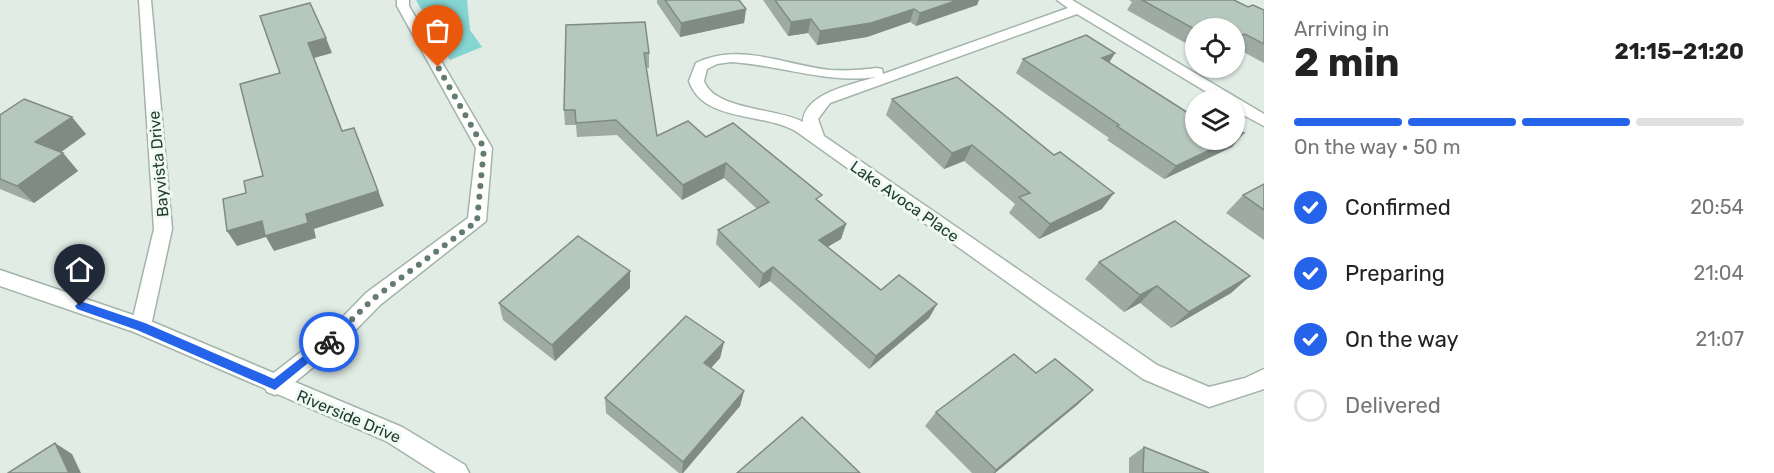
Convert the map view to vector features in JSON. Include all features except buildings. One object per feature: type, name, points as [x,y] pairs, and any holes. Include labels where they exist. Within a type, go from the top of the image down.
[{"type":"street","name":"Bayvista Drive","points":[[141,327],[164,230],[145,0]]},
{"type":"street","points":[[275,385],[339,334],[373,299],[477,221],[484,148],[404,6],[403,0]]},
{"type":"street","points":[[817,139],[810,119],[817,106],[825,100],[1071,4],[1213,90]]},
{"type":"street","name":"Lake Avoca Place","points":[[919,65],[844,75],[742,57],[722,58],[708,62],[698,70],[696,79],[699,88],[706,96],[718,102],[787,120],[817,139],[1150,372],[1209,397],[1249,386],[1264,378]]},
{"type":"street","points":[[1245,110],[1264,121]]},
{"type":"street","name":"Riverside Drive","points":[[0,278],[141,327],[394,434],[457,473]]},
{"type":"water","points":[[416,0],[467,0],[470,30],[482,47],[450,60]]},
{"type":"way so far","points":[[329,342],[373,299],[477,221],[484,148],[438,67]]},
{"type":"route","points":[[80,306],[141,327],[275,385],[329,342]]}]
